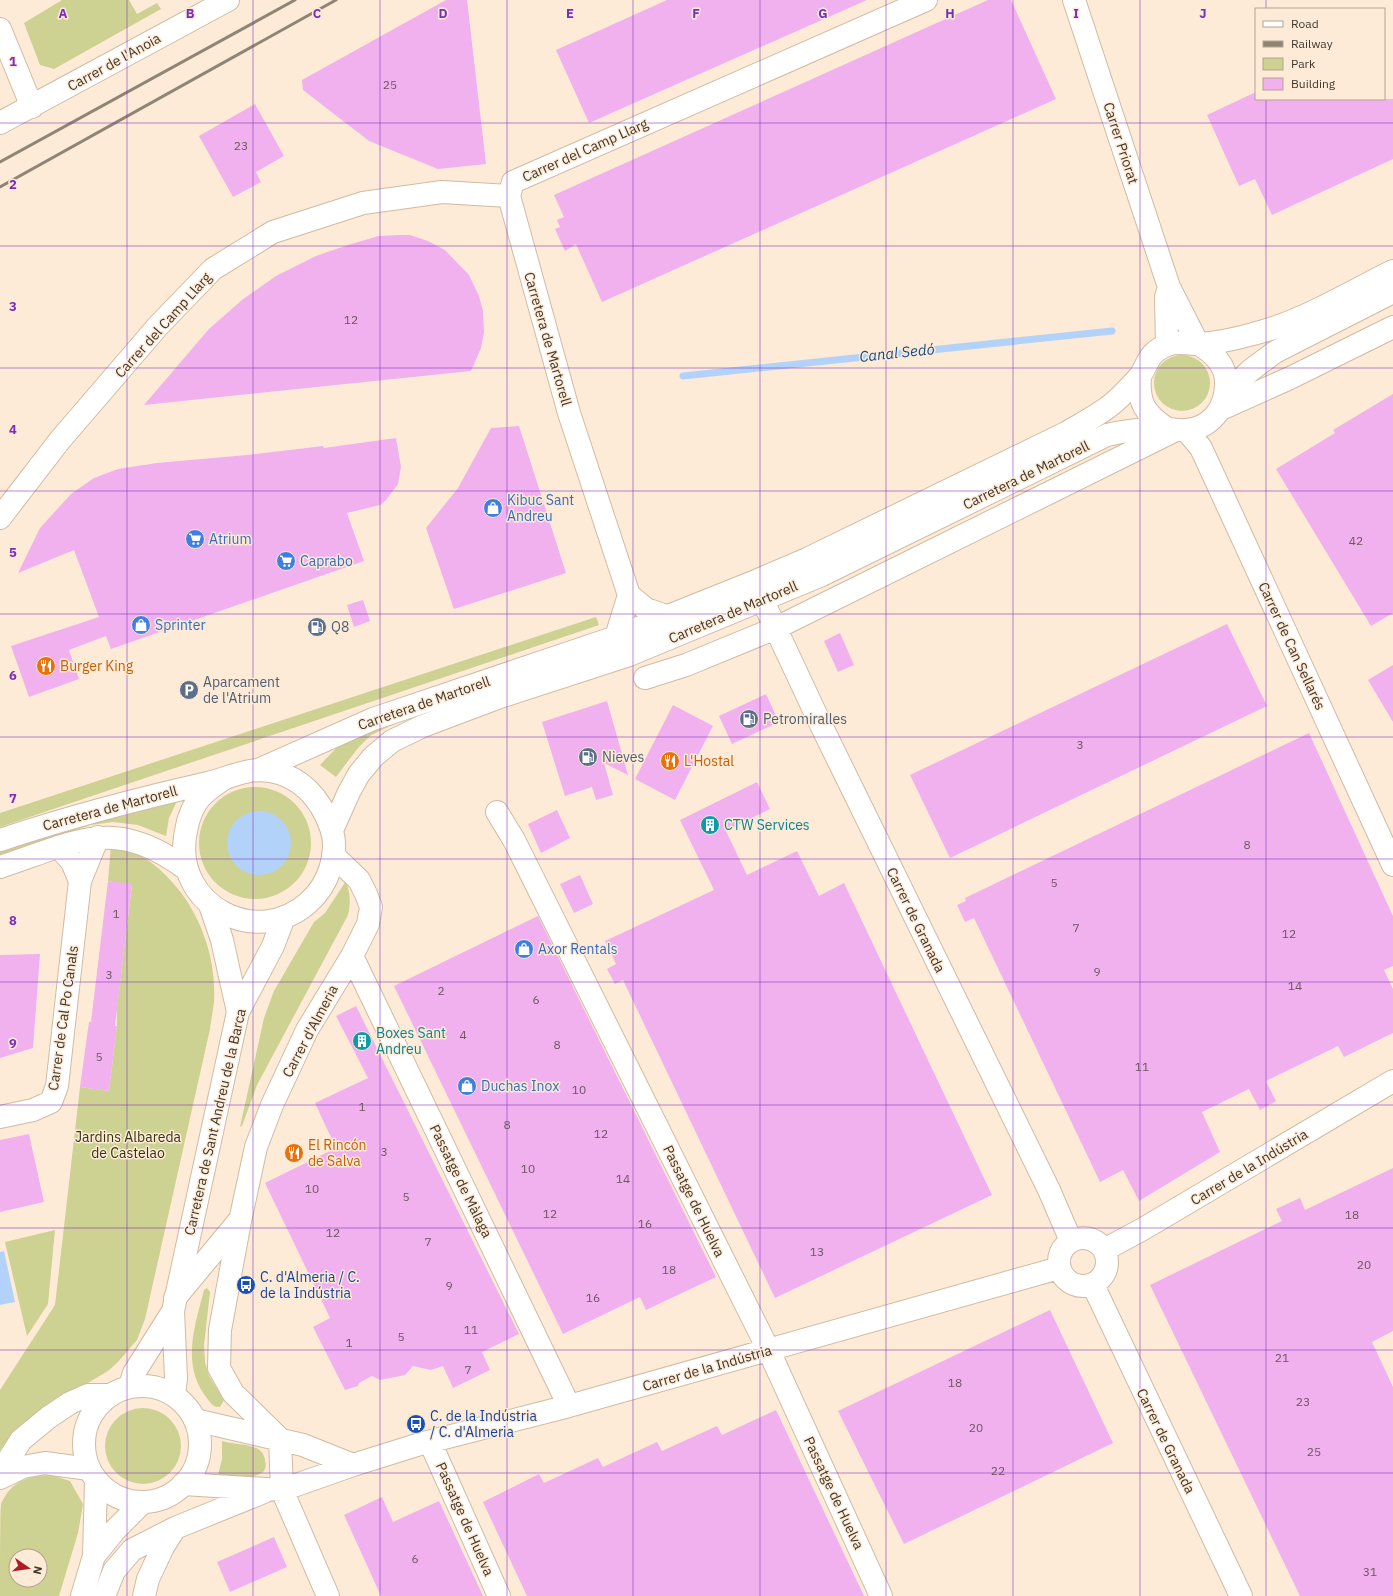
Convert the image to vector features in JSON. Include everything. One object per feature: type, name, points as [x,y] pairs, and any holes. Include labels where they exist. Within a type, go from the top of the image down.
[{"type":"street","name":"Carrer de l'Anoia","points":[[0,124],[228,0]]},
{"type":"street","name":"Carrer del Camp Llarg","points":[[0,518],[60,440],[158,326],[213,269],[273,232],[363,203],[442,192],[509,196],[513,182],[926,0]]},
{"type":"street","name":"Carrer Priorat","points":[[1074,0],[1169,287],[1198,344]]},
{"type":"street","points":[[0,29],[32,107]]},
{"type":"street","name":"Carretera de Martorell","points":[[509,196],[569,413],[629,595],[646,609],[669,617]]},
{"type":"street","name":"Carretera de Martorell","points":[[258,770],[373,719],[616,637],[669,617],[807,559],[1066,433],[1103,412],[1140,376],[1150,357],[1155,352],[1167,345],[1180,342],[1198,344],[1240,338],[1290,322],[1393,271]]},
{"type":"street","name":"Carrer Priorat","points":[[1167,345],[1166,298],[1169,287]]},
{"type":"street","name":"Carretera de Martorell","points":[[332,830],[359,774],[373,757],[392,741],[423,726],[500,697],[629,655],[835,569],[1107,435],[1126,430],[1176,429],[1205,424],[1251,370],[1275,352],[1393,292]]},
{"type":"street","name":"Carretera de Martorell","points":[[1224,401],[1290,378],[1393,327]]},
{"type":"street","points":[[1198,344],[1210,351],[1218,359],[1224,370],[1226,381],[1224,401]]},
{"type":"street","name":"Carretera de Martorell","points":[[1140,376],[1139,390],[1142,403],[1149,415],[1176,429]]},
{"type":"street","name":"Carretera de Martorell","points":[[645,678],[686,665],[776,628],[1176,429]]},
{"type":"street","name":"Carrer de Can Sellarés","points":[[1176,429],[1201,448],[1393,865]]},
{"type":"street","points":[[616,637],[629,595]]},
{"type":"street","name":"Carrer de Granada","points":[[762,599],[821,725],[1049,1190],[1072,1241]]},
{"type":"street","name":"Carretera de Martorell","points":[[0,840],[62,819],[117,804],[222,780],[244,771],[258,770],[284,775],[293,779],[310,791],[321,804],[332,830],[333,855],[330,870],[322,886],[309,902],[284,918],[263,922],[250,922],[234,918],[210,905],[198,893],[186,869],[184,845],[187,821],[195,804],[203,794],[222,780]]},
{"type":"street","name":"Passatge de Huelva","points":[[497,812],[514,840],[769,1351],[881,1596]]},
{"type":"street","name":"Carretera de Martorell","points":[[0,867],[59,847],[98,837],[121,838],[143,843],[168,856],[186,869]]},
{"type":"street","name":"Carrer de Cal Po Canals","points":[[0,1117],[33,1110],[51,1102],[57,1086],[80,881],[98,837]]},
{"type":"street","name":"Carrer de Cal Po Canals","points":[[59,847],[72,862],[80,881]]},
{"type":"street","name":"Carrer d'Almeria","points":[[280,1439],[233,1392],[219,1368],[220,1330],[240,1221],[256,1147],[272,1105],[307,1030],[352,956],[368,924],[371,907],[359,880],[333,855]]},
{"type":"street","points":[[210,905],[222,940],[238,1012]]},
{"type":"street","name":"Carretera de Sant Andreu de la Barca","points":[[174,1395],[176,1378],[174,1305],[238,1012],[273,946],[284,918]]},
{"type":"street","name":"Passatge de Màlaga","points":[[352,956],[570,1406]]},
{"type":"street","name":"Carrer de la Indústria","points":[[1104,1250],[1143,1229],[1393,1081]]},
{"type":"street","name":"Carrer d'Almeria","points":[[174,1305],[240,1221]]},
{"type":"street","points":[[1080,1238],[1088,1239],[1098,1244],[1104,1250],[1107,1262],[1106,1270],[1102,1278],[1093,1285],[1084,1287],[1071,1284],[1064,1278],[1059,1268],[1060,1254],[1065,1246],[1072,1241],[1080,1238]]},
{"type":"street","name":"Carrer de la Indústria","points":[[183,1484],[275,1490],[430,1442],[570,1406],[769,1351],[1059,1268]]},
{"type":"street","name":"Carrer de Granada","points":[[1093,1285],[1119,1343],[1241,1596]]},
{"type":"street","name":"Carretera de Sant Andreu de la Barca","points":[[130,1386],[134,1373],[174,1305]]},
{"type":"street","points":[[130,1386],[152,1386],[174,1395],[191,1413],[195,1420],[200,1442],[199,1457],[192,1475],[174,1494],[152,1502],[120,1499],[93,1476],[85,1459],[83,1441],[84,1432],[94,1409],[110,1395],[130,1386]]},
{"type":"street","points":[[0,1473],[21,1440],[49,1417],[70,1403],[88,1395],[110,1395]]},
{"type":"street","points":[[195,1420],[303,1445],[353,1465]]},
{"type":"street","points":[[280,1439],[275,1490],[328,1596]]},
{"type":"street","name":"Passatge de Huelva","points":[[430,1442],[499,1596]]},
{"type":"street","points":[[0,1478],[23,1467],[45,1463],[93,1476]]},
{"type":"street","points":[[82,1596],[94,1556],[93,1476]]},
{"type":"street","points":[[104,1596],[114,1571],[132,1550],[175,1528],[275,1490]]},
{"type":"street","points":[[94,1556],[114,1530],[143,1502]]},
{"type":"street","points":[[144,1596],[148,1579],[163,1547],[175,1528]]},
{"type":"green space","points":[[62,0],[129,0],[137,14],[157,3],[161,9],[54,69],[40,65],[24,23]]},
{"type":"green space","points":[[1176,355],[1188,355],[1202,363],[1210,377],[1208,394],[1202,403],[1188,411],[1176,411],[1166,406],[1159,399],[1154,389],[1154,377],[1159,367],[1166,360]]},
{"type":"green space","points":[[596,617],[599,625],[0,827],[0,813]]},
{"type":"green space","points":[[403,720],[371,735],[358,748],[336,777],[320,765],[346,738]]},
{"type":"green space","points":[[255,787],[276,791],[295,803],[307,822],[311,843],[307,864],[295,883],[276,895],[255,899],[234,895],[215,883],[203,864],[199,843],[203,822],[215,803],[234,791]]},
{"type":"green space","points":[[177,801],[169,818],[166,836],[138,825],[113,822],[91,825],[0,855],[0,847]]},
{"type":"green space","name":"Jardins Albareda de Castelao","points":[[111,845],[133,852],[153,864],[168,877],[191,908],[207,944],[212,963],[214,1002],[210,1029],[145,1319],[137,1340],[108,1371],[37,1413],[19,1428],[0,1450],[0,1390],[55,1305],[80,1087],[109,1091],[117,1026],[117,1008],[132,885],[108,881]]},
{"type":"green space","points":[[346,881],[350,898],[348,915],[257,1085],[242,1126],[240,1127],[264,1018],[274,991],[314,922],[325,913]]},
{"type":"green space","points":[[55,1230],[48,1304],[27,1336],[5,1242]]},
{"type":"green space","points":[[207,1288],[210,1292],[204,1345],[205,1362],[209,1376],[224,1400],[220,1407],[215,1407],[212,1404],[198,1384],[192,1358],[192,1344],[197,1317],[204,1290]]},
{"type":"green space","points":[[143,1408],[158,1411],[170,1419],[178,1431],[181,1446],[178,1461],[170,1473],[158,1481],[143,1484],[128,1481],[116,1473],[108,1461],[105,1446],[108,1431],[116,1419],[128,1411]]},
{"type":"green space","points":[[222,1441],[256,1448],[263,1454],[266,1468],[257,1475],[240,1477],[218,1475],[222,1459]]},
{"type":"green space","points":[[51,1475],[70,1481],[83,1504],[78,1533],[59,1596],[0,1596],[1,1504],[5,1496],[15,1485],[21,1481]]},
{"type":"water","points":[[259,811],[277,817],[285,825],[291,843],[285,861],[277,869],[259,875],[241,869],[233,861],[227,843],[233,825],[241,817]]},
{"type":"water","points":[[4,1251],[15,1302],[0,1305],[0,1252]]},
{"type":"building","points":[[446,0],[467,0],[486,164],[438,169],[369,141],[303,90],[302,80]]},
{"type":"building","points":[[667,0],[867,0],[589,123],[556,50]]},
{"type":"building","points":[[988,0],[1011,0],[1056,99],[602,302],[576,244],[565,251],[555,229],[560,227],[557,220],[564,217],[554,195]]},
{"type":"building","points":[[1255,92],[1255,100],[1393,99],[1393,159],[1272,215],[1255,179],[1239,186],[1207,115]]},
{"type":"building","points":[[255,104],[284,156],[256,172],[261,182],[233,197],[199,136]]},
{"type":"building","points":[[410,235],[428,241],[445,250],[469,275],[479,296],[483,311],[484,332],[481,348],[471,371],[144,405],[209,329],[242,300],[276,276],[316,256],[348,245],[379,236]]},
{"type":"building","points":[[1393,394],[1393,613],[1371,626],[1276,469],[1335,433],[1333,430]]},
{"type":"building","name":"Kibuc Sant Andreu","points":[[519,426],[566,573],[454,609],[426,528],[458,488],[491,428]]},
{"type":"building","name":"Atrium","points":[[396,438],[401,467],[398,484],[386,500],[380,505],[347,513],[364,561],[111,649],[106,636],[69,650],[79,679],[29,697],[11,646],[99,617],[74,550],[18,573],[40,528],[71,494],[94,478],[118,469],[157,463],[247,455],[323,446],[324,448]]},
{"type":"building","points":[[363,600],[370,621],[354,627],[347,605]]},
{"type":"building","points":[[1227,624],[1267,706],[950,858],[910,775]]},
{"type":"building","points":[[840,633],[854,665],[838,672],[824,641]]},
{"type":"building","points":[[1393,665],[1393,722],[1368,680]]},
{"type":"building","name":"Petromiralles","points":[[766,694],[779,722],[732,744],[719,716]]},
{"type":"building","name":"Nieves","points":[[607,701],[628,775],[604,763],[613,795],[596,800],[592,787],[565,796],[542,722]]},
{"type":"building","name":"L'Hostal","points":[[673,705],[713,726],[675,800],[635,779]]},
{"type":"building","points":[[1309,733],[1393,916],[1393,966],[1384,970],[1393,989],[1393,1033],[1344,1057],[1338,1046],[1266,1081],[1276,1101],[1260,1110],[1249,1089],[1202,1112],[1220,1152],[1139,1201],[1123,1170],[1100,1182],[974,918],[965,922],[957,905],[966,901],[965,898]]},
{"type":"building","points":[[757,782],[770,809],[726,831],[747,875],[797,851],[819,896],[844,883],[992,1195],[775,1298],[623,980],[615,984],[607,969],[616,964],[605,941],[714,890],[680,820]]},
{"type":"building","points":[[557,810],[570,838],[541,853],[528,824]]},
{"type":"building","points":[[580,875],[593,904],[574,913],[560,884]]},
{"type":"building","points":[[108,881],[132,884],[115,1026],[117,1026],[109,1091],[80,1087],[89,1022],[91,1022]]},
{"type":"building","points":[[538,916],[716,1277],[646,1310],[640,1297],[563,1334],[394,986]]},
{"type":"building","points":[[40,954],[33,1048],[0,1058],[0,955]]},
{"type":"building","points":[[356,1006],[519,1334],[482,1352],[490,1370],[453,1388],[443,1366],[431,1370],[413,1366],[405,1375],[380,1380],[372,1376],[359,1383],[358,1386],[345,1390],[313,1327],[330,1318],[265,1183],[336,1148],[315,1103],[368,1078],[336,1016]]},
{"type":"building","points":[[29,1134],[44,1202],[0,1212],[0,1140]]},
{"type":"building","points":[[1393,1168],[1393,1331],[1372,1342],[1393,1387],[1393,1596],[1300,1596],[1150,1285],[1282,1221],[1276,1209],[1300,1198],[1305,1210]]},
{"type":"building","points":[[1050,1310],[1113,1443],[904,1544],[838,1411]]},
{"type":"building","points":[[776,1410],[864,1596],[527,1596],[483,1502],[539,1474],[544,1483],[598,1458],[603,1467],[657,1442],[662,1451],[717,1426],[722,1435]]},
{"type":"building","points":[[382,1497],[393,1522],[439,1501],[483,1596],[381,1596],[344,1515]]},
{"type":"building","points":[[274,1537],[287,1567],[230,1592],[217,1562]]},
{"type":"waterway","name":"Canal Sedó","points":[[683,376],[1112,331]]},
{"type":"railway","points":[[0,162],[295,0]]},
{"type":"railway","points":[[0,187],[336,0]]},
{"type":"place","name":"Kibuc Sant Andreu","points":[[493,508]]},
{"type":"place","name":"Atrium","points":[[195,539]]},
{"type":"place","name":"Caprabo","points":[[286,561]]},
{"type":"place","name":"Sprinter","points":[[141,625]]},
{"type":"place","name":"Q8","points":[[317,627]]},
{"type":"place","name":"Burger King","points":[[46,666]]},
{"type":"place","name":"Aparcament de l'Atrium","points":[[189,690]]},
{"type":"place","name":"Petromiralles","points":[[749,719]]},
{"type":"place","name":"Nieves","points":[[588,757]]},
{"type":"place","name":"L'Hostal","points":[[670,761]]},
{"type":"place","name":"CTW Services","points":[[710,825]]},
{"type":"place","name":"Axor Rentals","points":[[524,949]]},
{"type":"place","name":"Boxes Sant Andreu","points":[[362,1041]]},
{"type":"place","name":"Duchas Inox","points":[[467,1086]]},
{"type":"place","name":"El Rincón de Salva","points":[[294,1153]]},
{"type":"place","name":"C. d'Almeria / C. de la Indústria","points":[[246,1285]]},
{"type":"place","name":"C. de la Indústria / C. d'Almeria","points":[[416,1424]]}]
